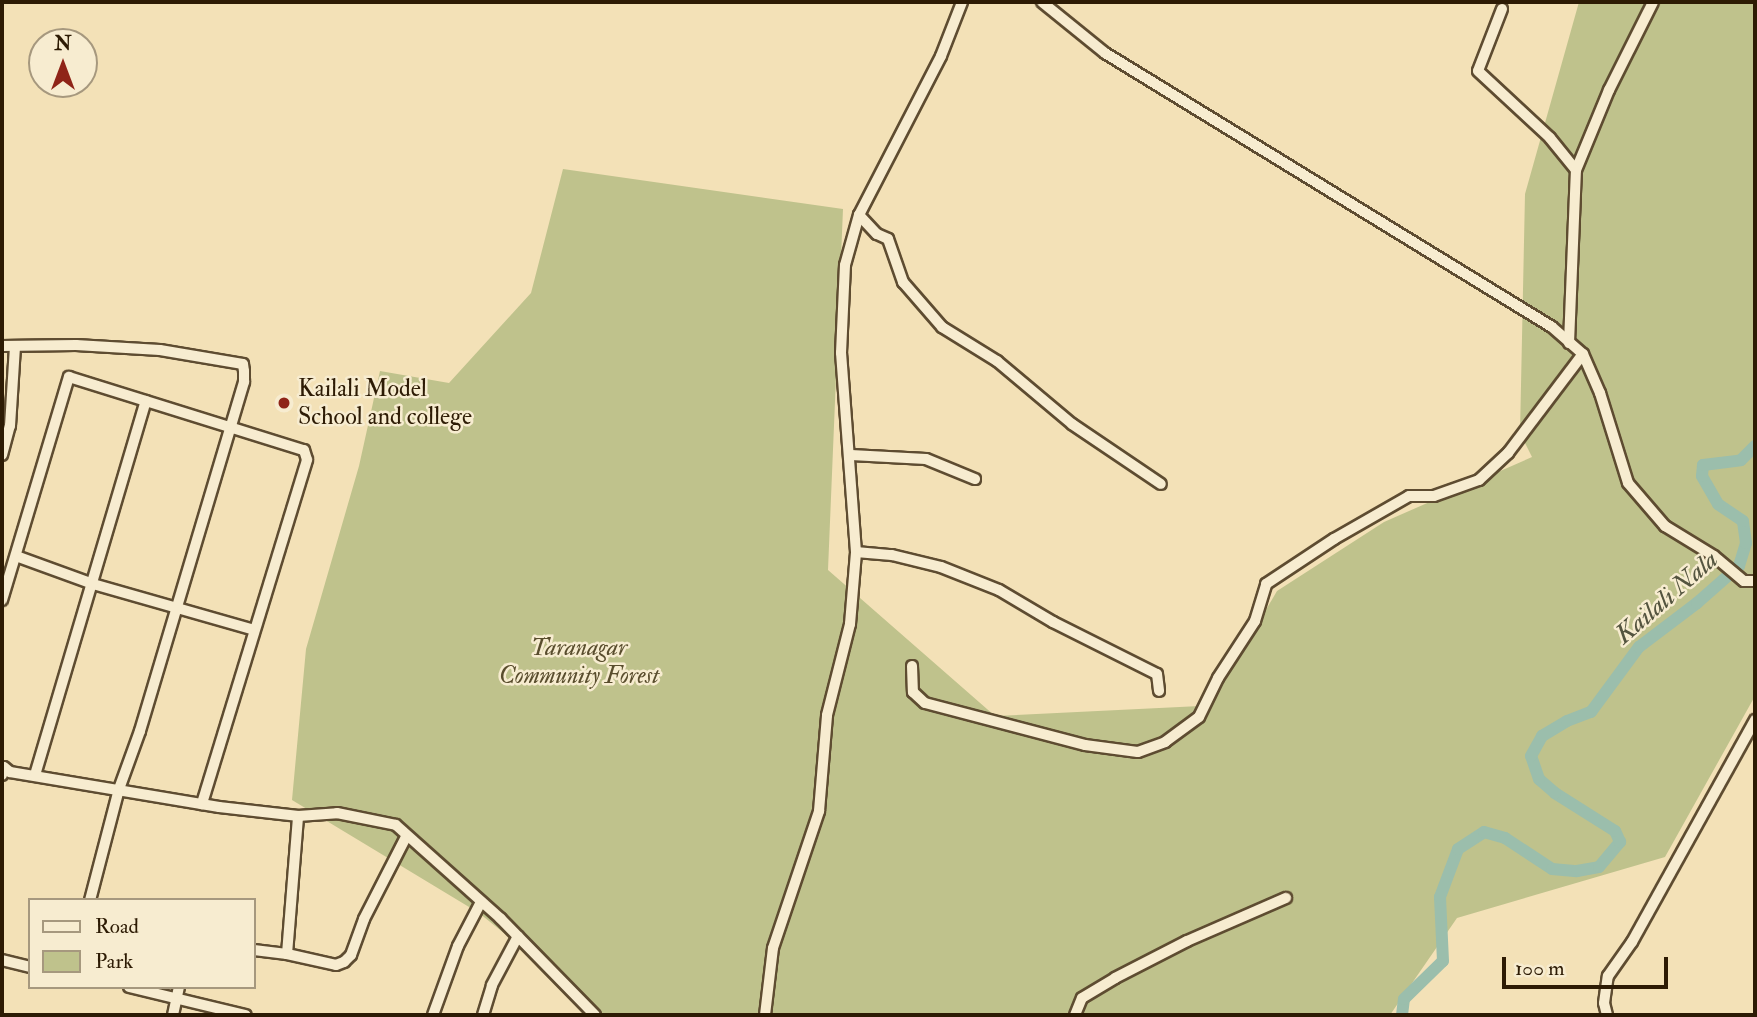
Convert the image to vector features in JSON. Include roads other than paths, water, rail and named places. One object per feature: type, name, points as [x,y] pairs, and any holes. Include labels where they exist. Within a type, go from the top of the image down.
[{"type":"street","points":[[765,1015],[773,948],[819,811],[823,743],[850,624],[856,552],[842,353],[845,265],[859,215],[941,57],[962,2]]},
{"type":"street","points":[[1042,2],[1105,53],[1552,327],[1583,354],[1600,393],[1628,483],[1665,526],[1750,581]]},
{"type":"street","points":[[1569,343],[1576,170],[1609,90],[1653,2]]},
{"type":"street","points":[[1502,9],[1478,71],[1550,138],[1576,170]]},
{"type":"street","points":[[859,215],[877,234],[888,239],[902,282],[942,327],[980,349],[1072,424],[1161,484]]},
{"type":"street","points":[[2,346],[76,345],[160,350],[243,365],[244,382],[119,789],[91,898]]},
{"type":"street","points":[[2,455],[10,426],[15,346]]},
{"type":"street","points":[[912,666],[913,692],[925,703],[1085,745],[1138,752],[1165,742],[1199,717],[1218,678],[1255,621],[1266,584],[1334,538],[1409,496],[1434,496],[1479,480],[1508,453],[1583,354]]},
{"type":"street","points":[[2,600],[66,380],[71,377],[304,450],[307,460],[202,804]]},
{"type":"street","points":[[35,775],[146,401]]},
{"type":"street","points":[[851,455],[926,459],[975,480]]},
{"type":"street","points":[[856,552],[892,555],[941,567],[999,590],[1064,628],[1157,674],[1159,691]]},
{"type":"street","points":[[16,556],[93,583],[254,630]]},
{"type":"street","points":[[1607,1015],[1604,1003],[1608,976],[1632,942],[1755,720]]},
{"type":"street","points":[[3,769],[202,804],[298,816],[337,813],[383,820],[396,825],[406,837],[518,936],[595,1015]]},
{"type":"street","points":[[288,954],[298,816]]},
{"type":"street","points":[[256,950],[288,954],[336,965],[344,962],[351,955],[364,919],[406,837]]},
{"type":"street","points":[[1075,1015],[1082,998],[1115,978],[1187,941],[1286,898]]},
{"type":"street","points":[[433,1015],[458,946],[481,902]]},
{"type":"street","points":[[483,1015],[492,985],[518,936]]},
{"type":"street","points":[[2,960],[28,966]]},
{"type":"street","points":[[149,989],[179,992],[246,1015]]},
{"type":"street","points":[[173,1015],[179,992]]},
{"type":"waterway","name":"Kailali Nala","points":[[1402,1015],[1404,999],[1443,961],[1440,897],[1458,849],[1484,832],[1505,838],[1552,869],[1577,871],[1599,867],[1620,842],[1615,831],[1555,793],[1539,779],[1531,756],[1542,736],[1567,721],[1591,712],[1639,647],[1697,603],[1739,566],[1746,543],[1743,521],[1718,504],[1702,476],[1703,465],[1741,460],[1755,446]]},
{"type":"place","name":"Kailali Model School and college","points":[[284,403]]},
{"type":"park label","name":"Taranagar Community Forest","points":[[579,662]]}]
